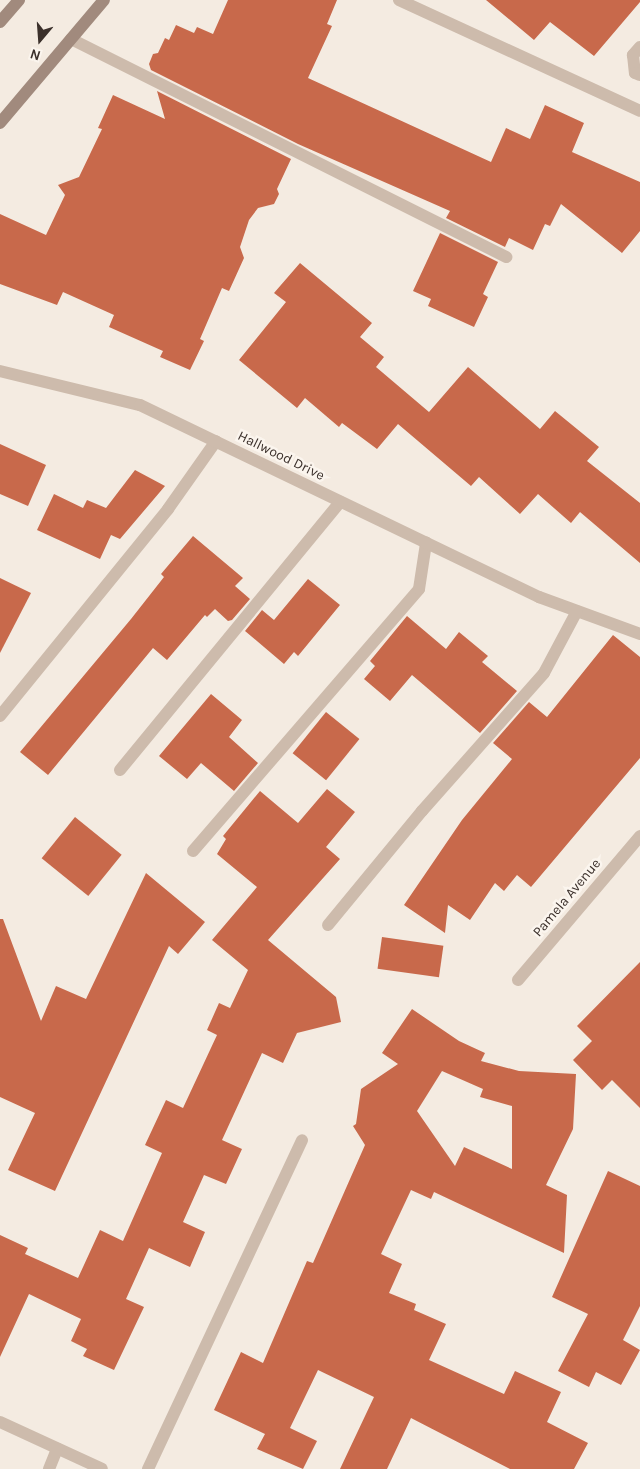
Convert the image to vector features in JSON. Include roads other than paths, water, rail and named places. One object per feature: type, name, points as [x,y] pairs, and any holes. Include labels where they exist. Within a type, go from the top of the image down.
[{"type":"main road","points":[[0,22],[19,0]]},
{"type":"main road","points":[[0,123],[104,0]]},
{"type":"street","points":[[399,0],[640,111]]},
{"type":"street","points":[[71,39],[506,257]]},
{"type":"street","points":[[640,47],[634,55],[635,73],[640,75]]},
{"type":"street","name":"Hallwood Drive","points":[[0,371],[140,405],[539,597],[640,634]]},
{"type":"street","points":[[0,716],[168,509],[216,441]]},
{"type":"street","points":[[120,770],[340,502]]},
{"type":"street","points":[[193,851],[419,588],[426,543]]},
{"type":"street","points":[[328,925],[422,811],[544,674],[577,611]]},
{"type":"street","name":"Pamela Avenue","points":[[518,980],[640,836]]},
{"type":"street","points":[[148,1469],[302,1140]]},
{"type":"street","points":[[0,1422],[102,1469]]},
{"type":"street","points":[[48,1469],[57,1449]]}]
